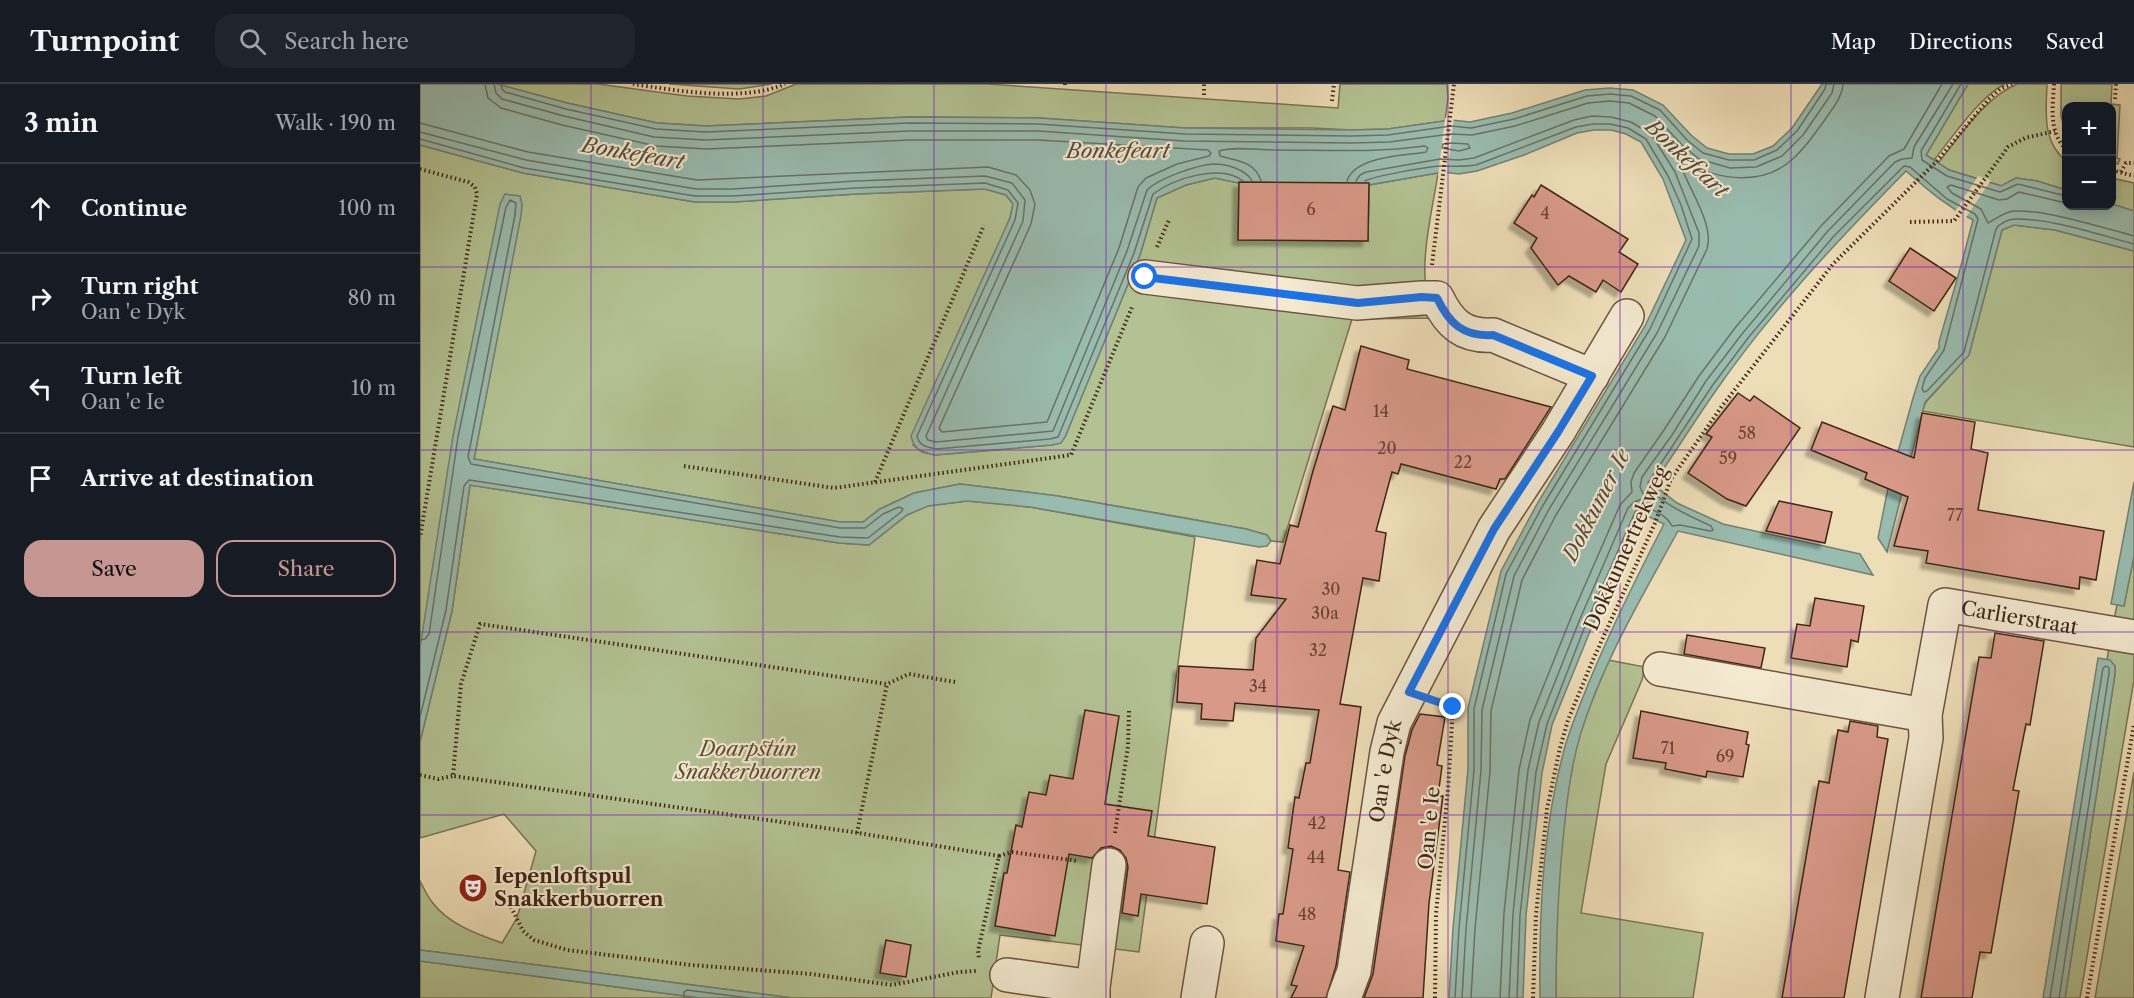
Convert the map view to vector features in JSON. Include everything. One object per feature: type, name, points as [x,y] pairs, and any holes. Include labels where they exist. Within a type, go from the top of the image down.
[{"type":"street","points":[[1145,277],[1358,303],[1422,297],[1437,298],[1443,311],[1453,323],[1476,336],[1493,335],[1592,376]]},
{"type":"street","name":"Oan 'e Dyk","points":[[1344,998],[1354,971],[1387,752],[1394,723],[1494,529],[1558,432],[1627,316]]},
{"type":"street","name":"Carlierstraat","points":[[1882,998],[1926,738],[1925,715],[1945,605],[2134,637]]},
{"type":"street","points":[[1660,669],[1925,715]]},
{"type":"street","points":[[994,973],[1093,992],[1109,866]]},
{"type":"street","points":[[1198,998],[1207,943]]},
{"type":"path","points":[[633,84],[687,91],[739,93],[765,91],[785,84]]},
{"type":"path","points":[[1204,84],[1204,95]]},
{"type":"path","points":[[1332,101],[1334,84]]},
{"type":"path","points":[[1437,298],[1431,270],[1454,84]]},
{"type":"path","name":"Dokkumertrekweg","points":[[1533,998],[1536,915],[1546,818],[1560,747],[1568,720],[1592,662],[1677,469],[1722,406],[1833,264],[1936,160],[1988,100],[2000,89],[2012,84]]},
{"type":"path","points":[[2054,84],[2053,124],[2055,132],[2062,141]]},
{"type":"path","points":[[2115,99],[2116,84]]},
{"type":"path","points":[[1910,222],[1954,221],[1995,161],[2008,147],[2025,138],[2055,132]]},
{"type":"path","points":[[2121,172],[2126,163],[2134,163]]},
{"type":"path","points":[[420,169],[468,182],[475,187],[477,194],[420,538]]},
{"type":"path","points":[[2116,171],[2134,176]]},
{"type":"path","points":[[684,466],[834,488],[1071,455],[1168,220]]},
{"type":"path","points":[[874,483],[984,225]]},
{"type":"path","points":[[453,776],[461,684],[480,624],[887,684],[909,674],[955,682]]},
{"type":"path","points":[[857,833],[887,684]]},
{"type":"path","name":"Oan 'e Ie","points":[[1409,692],[1453,707],[1436,914],[1434,998]]},
{"type":"path","points":[[420,776],[438,779],[453,776],[857,833],[999,856],[1012,852],[1109,866],[1128,746],[1129,710]]},
{"type":"path","points":[[2087,998],[2134,724]]},
{"type":"path","points":[[994,973],[978,951],[999,856]]},
{"type":"path","points":[[511,907],[523,931],[534,940],[567,950],[691,965],[811,974],[892,985],[959,972],[994,973]]},
{"type":"green space","points":[[497,84],[598,84],[687,96],[739,99],[766,96],[796,84],[987,84],[1338,108],[1340,84],[1447,84],[1448,98],[1445,121],[1388,129],[1185,128],[1039,118],[909,117],[706,126],[657,123],[567,103]]},
{"type":"green space","points":[[669,84],[772,84],[739,89]]},
{"type":"green space","points":[[1968,84],[2005,84],[1976,107],[1934,160],[1926,155]]},
{"type":"green space","points":[[2017,84],[2047,84],[2047,126],[2053,145],[2062,157],[2062,189],[2037,181],[2016,178],[2002,186],[1949,170],[1938,163],[1983,108]]},
{"type":"green space","points":[[2061,84],[2112,84],[2111,102],[2062,102],[2062,120]]},
{"type":"green space","points":[[2116,105],[2120,105],[2117,158],[2120,159],[2118,164],[2116,163]]},
{"type":"green space","points":[[420,145],[523,173],[695,202],[985,189],[1006,195],[1013,204],[1010,218],[913,445],[922,452],[935,455],[1052,445],[1061,442],[1140,255],[1157,198],[1186,185],[1215,178],[1239,183],[1368,241],[1369,185],[1438,173],[1426,247],[1425,268],[1430,304],[1438,318],[1352,319],[1283,542],[1271,541],[1267,535],[1246,529],[1180,517],[1058,496],[960,484],[914,493],[880,509],[863,522],[840,522],[474,459],[522,204],[420,648]]},
{"type":"green space","points":[[2116,179],[2134,183],[2134,211],[2116,205]]},
{"type":"green space","points":[[2014,225],[2055,230],[2134,251],[2134,447],[1922,411],[1926,402],[1969,355],[2002,230]]},
{"type":"green space","name":"Doarpstún Snakkerbuorren","points":[[470,485],[839,543],[869,545],[907,515],[927,506],[967,501],[1030,507],[1195,537],[1139,952],[1000,935],[991,998],[793,998],[420,950],[420,881],[430,900],[446,916],[464,927],[502,943],[517,918],[536,851],[504,814],[420,838],[420,742],[452,611]]},
{"type":"green space","points":[[2134,556],[2134,623],[2114,620],[2117,605],[2124,606]]},
{"type":"green space","points":[[2109,647],[2134,652],[2134,680],[2080,998],[2065,998],[2115,674],[2115,666],[2107,660]]},
{"type":"green space","points":[[1608,660],[1645,667],[1642,680],[1606,764],[1581,913],[1703,933],[1693,998],[1556,998],[1557,900],[1566,802],[1579,738]]},
{"type":"green space","points":[[2134,772],[2134,998],[2095,998]]},
{"type":"green space","points":[[420,961],[670,994],[700,998],[420,998]]},
{"type":"water","points":[[420,84],[497,84],[567,103],[657,123],[706,126],[909,117],[1039,118],[1185,128],[1352,130],[1388,129],[1451,120],[1470,122],[1512,113],[1585,90],[1610,88],[1633,90],[1663,105],[1691,135],[1707,148],[1729,154],[1753,154],[1773,146],[1792,128],[1822,84],[1968,84],[1926,155],[1949,170],[2001,186],[2016,178],[2037,181],[2062,189],[2062,210],[2116,210],[2116,205],[2134,211],[2134,251],[2055,230],[2014,225],[2002,230],[1969,355],[1925,402],[1887,552],[1878,538],[1888,488],[1920,376],[1939,348],[1973,220],[1954,209],[1906,171],[1831,249],[1738,360],[1653,484],[1677,503],[1723,524],[1860,554],[1873,575],[1678,531],[1611,656],[1580,736],[1566,806],[1558,914],[1556,998],[1540,998],[1543,877],[1555,787],[1568,737],[1590,679],[1664,524],[1641,513],[1552,725],[1542,773],[1526,915],[1523,998],[1449,998],[1453,928],[1468,769],[1468,708],[1501,571],[1537,504],[1645,326],[1686,240],[1663,179],[1641,142],[1626,134],[1611,130],[1594,130],[1577,133],[1477,171],[1459,174],[1443,172],[1369,185],[1368,241],[1238,240],[1239,183],[1215,178],[1186,185],[1157,198],[1140,255],[1061,443],[935,455],[919,450],[911,436],[1010,218],[1013,204],[1006,195],[985,189],[695,202],[523,173],[420,145]]},
{"type":"water","points":[[505,194],[520,196],[521,216],[474,459],[840,522],[863,522],[880,509],[914,493],[960,484],[1058,496],[1246,529],[1267,535],[1271,541],[1267,546],[1259,547],[1030,507],[967,501],[928,506],[907,515],[869,545],[839,543],[470,485],[452,611],[420,742],[420,648],[453,436],[500,204]]},
{"type":"water","points":[[2134,482],[2134,556],[2124,606],[2111,604]]},
{"type":"water","points":[[2098,658],[2110,660],[2115,666],[2115,674],[2065,998],[2043,998]]},
{"type":"water","points":[[420,950],[793,998],[700,998],[420,961]]},
{"type":"pier","points":[[1454,117],[1447,176],[1438,176],[1445,118]]},
{"type":"pier","points":[[1978,176],[1991,180],[1965,219],[1954,213]]},
{"type":"building","points":[[1239,182],[1369,183],[1368,241],[1238,240]]},
{"type":"building","points":[[1541,185],[1628,239],[1619,252],[1638,264],[1621,292],[1603,280],[1596,292],[1569,276],[1558,285],[1531,248],[1537,238],[1514,223]]},
{"type":"building","points":[[1910,248],[1956,278],[1934,311],[1889,281]]},
{"type":"building","points":[[1361,346],[1409,360],[1407,369],[1551,407],[1505,479],[1500,479],[1496,489],[1401,464],[1398,474],[1392,472],[1376,531],[1386,533],[1379,581],[1363,578],[1340,704],[1361,707],[1338,870],[1350,872],[1336,966],[1326,998],[1291,998],[1297,986],[1291,985],[1304,946],[1276,941],[1279,914],[1283,914],[1293,849],[1288,848],[1295,797],[1299,798],[1306,763],[1310,763],[1319,710],[1235,703],[1233,721],[1201,719],[1202,704],[1177,702],[1179,666],[1253,670],[1256,638],[1286,599],[1251,595],[1257,560],[1280,564],[1290,525],[1298,527],[1333,406],[1345,410]]},
{"type":"building","points":[[1738,393],[1750,401],[1754,396],[1800,428],[1746,506],[1727,499],[1688,473],[1712,437],[1706,434]]},
{"type":"building","points":[[1922,413],[1975,422],[1971,449],[1988,453],[1978,510],[2104,531],[2096,580],[2080,577],[2079,589],[1926,563],[1928,551],[1894,546],[1908,497],[1865,479],[1867,473],[1811,450],[1822,422],[1914,458]]},
{"type":"building","points":[[1779,501],[1832,512],[1825,543],[1766,531]]},
{"type":"building","points":[[1815,598],[1864,606],[1858,642],[1851,640],[1847,667],[1791,658],[1797,624],[1810,626]]},
{"type":"building","points":[[1995,633],[2044,641],[2030,725],[2026,724],[2013,790],[2019,791],[1991,953],[1980,952],[1972,998],[1921,998],[1979,657],[1991,658]]},
{"type":"building","points":[[1687,635],[1765,648],[1761,668],[1684,654]]},
{"type":"building","points":[[1085,710],[1119,716],[1105,804],[1152,811],[1148,836],[1215,847],[1207,904],[1141,894],[1138,916],[1122,913],[1128,867],[1126,858],[1120,850],[1111,846],[1101,848],[1092,858],[1069,854],[1055,936],[995,926],[1004,873],[1007,873],[1016,825],[1022,827],[1029,792],[1046,795],[1050,775],[1073,779]]},
{"type":"building","points":[[1641,711],[1748,732],[1746,744],[1749,745],[1743,777],[1707,771],[1706,777],[1665,769],[1666,763],[1633,758]]},
{"type":"building","points":[[1420,714],[1445,717],[1437,765],[1442,766],[1438,796],[1443,796],[1429,903],[1423,998],[1364,998],[1373,974],[1405,756],[1412,730]]},
{"type":"building","points":[[1850,721],[1878,726],[1877,737],[1888,739],[1844,998],[1782,998],[1819,781],[1829,783],[1838,730],[1848,732]]},
{"type":"building","points":[[886,940],[911,945],[906,977],[880,973]]},
{"type":"place","name":"Iepenloftspul Snakkerbuorren","points":[[473,888]]},
{"type":"route","points":[[1145,277],[1358,303],[1422,297],[1437,298],[1443,311],[1453,323],[1476,336],[1493,335],[1592,376],[1494,529],[1409,692],[1453,707]]},
{"type":"water label","name":"Bonkefeart","points":[[1118,150]]},
{"type":"water label","name":"Bonkefeart","points":[[633,153]]},
{"type":"water label","name":"Bonkefeart","points":[[1687,158]]},
{"type":"water label","name":"Dokkumer Ie","points":[[1596,505]]}]
